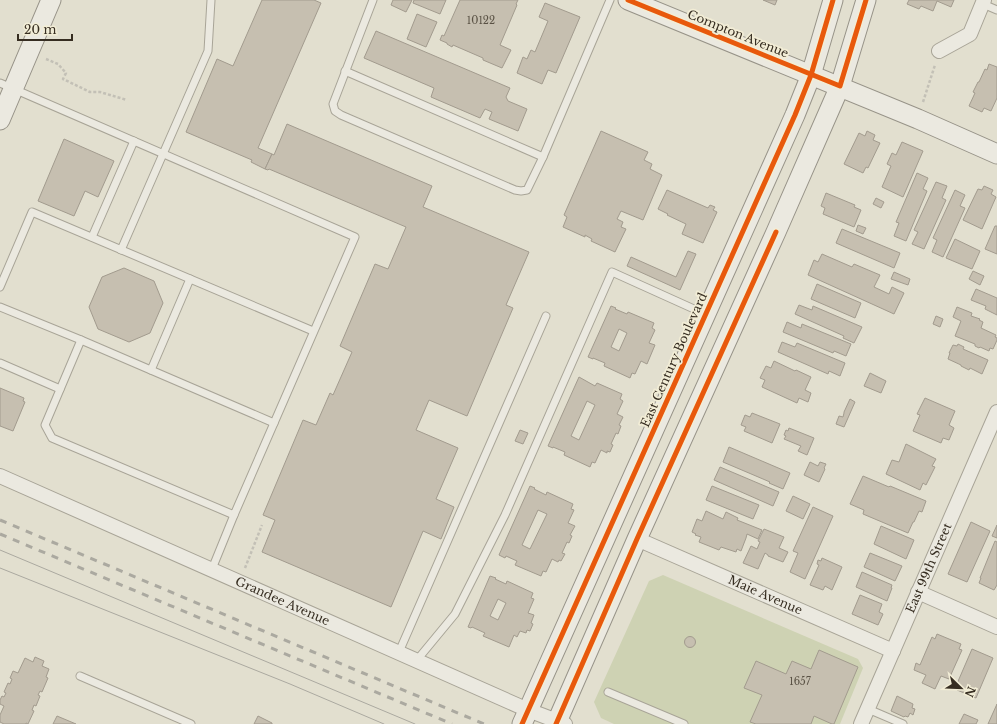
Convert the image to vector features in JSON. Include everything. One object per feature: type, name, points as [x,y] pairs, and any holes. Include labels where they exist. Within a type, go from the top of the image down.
[{"type":"main road","points":[[0,120],[7,86],[29,51],[50,0]]},
{"type":"main road","name":"Compton Avenue","points":[[628,0],[840,86],[997,154]]},
{"type":"main road","name":"East Century Boulevard","points":[[525,717],[795,115],[811,75],[833,0]]},
{"type":"main road","points":[[559,723],[637,539],[776,232],[840,86],[866,0]]},
{"type":"street","points":[[939,51],[970,34],[984,2]]},
{"type":"street","name":"East 99th Street","points":[[861,724],[997,413]]},
{"type":"street","name":"Grandee Avenue","points":[[0,476],[417,660],[525,717],[559,723]]},
{"type":"street","name":"Maie Avenue","points":[[637,539],[893,651]]},
{"type":"street","points":[[918,592],[997,627]]},
{"type":"lane","points":[[122,250],[208,51],[211,0]]},
{"type":"lane","points":[[373,0],[333,104],[335,111],[341,115],[515,190],[521,191],[527,190],[610,0]]},
{"type":"lane","points":[[984,2],[997,10]]},
{"type":"lane","points":[[345,71],[542,157]]},
{"type":"lane","points":[[7,86],[354,237],[234,515],[212,570]]},
{"type":"lane","points":[[92,237],[134,141]]},
{"type":"lane","points":[[0,287],[32,212],[314,331]]},
{"type":"lane","points":[[417,660],[455,614],[505,515],[612,272],[706,314]]},
{"type":"lane","points":[[151,370],[190,279]]},
{"type":"lane","points":[[0,307],[274,423]]},
{"type":"lane","points":[[399,652],[546,316]]},
{"type":"lane","points":[[81,340],[45,425],[52,438],[234,515]]},
{"type":"lane","points":[[0,363],[60,389]]},
{"type":"lane","points":[[80,676],[191,724]]},
{"type":"lane","points":[[608,692],[684,724]]},
{"type":"lane","points":[[868,709],[902,724]]},
{"type":"path","points":[[29,51],[58,64],[66,73],[63,79],[90,92],[100,92],[127,100]]},
{"type":"path","points":[[918,119],[939,51]]},
{"type":"path","points":[[240,582],[262,525]]},
{"type":"green space","points":[[663,575],[858,659],[863,668],[840,724],[614,724],[601,718],[594,702],[649,581]]},
{"type":"building","points":[[262,0],[314,0],[321,3],[258,148],[272,154],[265,169],[251,162],[252,160],[186,132],[217,59],[233,66]]},
{"type":"building","points":[[393,0],[412,0],[406,12],[391,5]]},
{"type":"building","points":[[414,0],[446,0],[440,14],[413,3]]},
{"type":"building","points":[[460,0],[518,0],[500,45],[511,50],[502,68],[453,45],[452,47],[440,40],[442,35],[444,36]]},
{"type":"building","points":[[763,0],[777,0],[775,5]]},
{"type":"building","points":[[909,0],[954,0],[951,7],[937,1],[933,11],[921,6],[919,9],[907,4]]},
{"type":"building","points":[[545,3],[580,17],[556,73],[548,70],[542,84],[517,73],[523,57],[527,59],[531,50],[535,52],[548,21],[539,17]]},
{"type":"building","points":[[417,14],[437,22],[426,47],[407,39]]},
{"type":"building","points":[[376,31],[510,88],[506,97],[508,101],[527,109],[518,131],[489,119],[492,112],[485,109],[480,118],[431,97],[434,88],[364,58]]},
{"type":"building","points":[[989,64],[997,67],[997,98],[991,111],[984,108],[982,112],[969,106],[975,93],[973,92],[985,69],[987,70]]},
{"type":"building","points":[[287,124],[432,186],[423,207],[529,252],[506,305],[513,308],[467,416],[429,400],[416,430],[458,448],[436,499],[454,507],[441,539],[423,531],[391,607],[262,552],[275,520],[263,515],[303,420],[316,425],[330,393],[333,395],[352,352],[340,346],[375,264],[388,269],[406,227],[269,169],[265,169],[272,154],[274,155]]},
{"type":"building","points":[[601,131],[648,152],[644,160],[652,164],[650,169],[662,175],[643,220],[621,211],[617,219],[623,222],[621,227],[626,229],[615,252],[591,241],[592,239],[585,235],[585,237],[563,227],[567,217],[564,215]]},
{"type":"building","points":[[867,131],[875,135],[873,140],[880,143],[868,168],[866,167],[863,173],[844,164],[859,133],[865,136]]},
{"type":"building","points":[[64,139],[114,161],[98,197],[85,191],[74,216],[38,201]]},
{"type":"building","points":[[902,142],[923,151],[903,197],[882,187],[891,166],[887,164],[892,153],[896,155]]},
{"type":"building","points":[[917,173],[928,178],[923,189],[927,191],[906,241],[894,236],[899,223],[896,222]]},
{"type":"building","points":[[936,182],[947,186],[942,198],[946,200],[924,249],[912,244],[918,232],[914,230]]},
{"type":"building","points":[[984,186],[993,190],[991,194],[996,197],[982,229],[963,220],[978,189],[982,190]]},
{"type":"building","points":[[667,190],[708,208],[710,205],[715,207],[713,210],[717,212],[703,243],[682,234],[686,224],[658,209]]},
{"type":"building","points":[[955,190],[965,195],[960,206],[965,208],[943,257],[932,252],[937,240],[933,238]]},
{"type":"building","points":[[826,193],[855,205],[854,207],[861,210],[854,227],[823,214],[825,208],[821,206]]},
{"type":"building","points":[[876,198],[884,202],[881,208],[873,204]]},
{"type":"building","points":[[858,225],[866,228],[863,234],[856,231]]},
{"type":"building","points":[[995,226],[997,226],[997,254],[985,249]]},
{"type":"building","points":[[842,229],[900,253],[894,268],[836,243]]},
{"type":"building","points":[[955,239],[980,251],[972,269],[946,258]]},
{"type":"building","points":[[688,251],[696,254],[680,290],[627,266],[631,257],[676,277]]},
{"type":"building","points":[[822,254],[852,267],[854,264],[880,275],[874,287],[889,294],[892,287],[904,293],[894,314],[808,275],[814,260],[818,262]]},
{"type":"building","points":[[124,268],[154,281],[163,303],[150,333],[129,342],[98,329],[89,307],[102,277]]},
{"type":"building","points":[[973,271],[984,276],[980,285],[969,279]]},
{"type":"building","points":[[894,272],[910,279],[908,285],[891,279]]},
{"type":"building","points":[[817,284],[861,303],[855,318],[811,299]]},
{"type":"building","points":[[976,289],[997,298],[997,315],[985,309],[986,306],[971,300]]},
{"type":"building","points":[[799,305],[812,310],[813,306],[862,327],[854,343],[843,338],[844,336],[795,314]]},
{"type":"building","points":[[611,306],[627,314],[628,312],[654,323],[652,328],[655,330],[649,343],[655,345],[647,364],[641,361],[635,374],[632,373],[630,378],[604,366],[605,363],[588,357]],"holes":[[[619,329],[627,333],[619,351],[611,347]]]},
{"type":"building","points":[[957,307],[972,313],[971,316],[980,319],[979,320],[983,322],[981,328],[996,335],[995,337],[997,340],[993,349],[990,348],[989,351],[980,347],[979,348],[975,346],[975,344],[955,336],[961,321],[953,317]]},
{"type":"building","points":[[936,316],[943,319],[940,327],[933,324]]},
{"type":"building","points":[[787,322],[801,328],[802,324],[851,344],[846,356],[834,351],[833,353],[783,332]]},
{"type":"building","points":[[782,342],[795,347],[797,343],[845,363],[840,376],[829,371],[828,374],[778,352]]},
{"type":"building","points":[[958,344],[964,347],[963,349],[988,360],[982,374],[970,368],[969,370],[948,359],[953,345],[957,346]]},
{"type":"building","points":[[774,361],[811,377],[805,390],[811,393],[808,402],[799,398],[797,403],[762,387],[765,380],[760,378],[766,366],[771,368]]},
{"type":"building","points":[[870,373],[886,381],[881,393],[864,386]]},
{"type":"building","points":[[579,377],[595,386],[597,383],[622,394],[620,399],[623,401],[617,414],[623,417],[619,425],[621,426],[618,434],[616,433],[611,444],[613,445],[610,452],[607,451],[607,453],[601,450],[595,463],[592,462],[590,467],[564,455],[565,452],[548,446]],"holes":[[[587,401],[595,405],[579,440],[571,436]]]},
{"type":"building","points":[[0,388],[24,398],[23,401],[25,402],[13,431],[0,426]]},
{"type":"building","points":[[925,398],[955,411],[949,425],[954,428],[949,440],[943,438],[941,443],[913,431],[920,415],[917,414]]},
{"type":"building","points":[[850,399],[855,402],[844,427],[836,424],[839,416],[843,417]]},
{"type":"building","points":[[752,413],[780,424],[772,443],[744,431],[746,427],[741,425],[745,415],[750,417]]},
{"type":"building","points":[[789,428],[814,438],[807,455],[798,451],[801,446],[784,439],[786,436],[784,435],[786,430],[788,431]]},
{"type":"building","points":[[520,430],[528,433],[523,444],[515,441]]},
{"type":"building","points":[[906,444],[936,459],[932,466],[935,467],[926,485],[923,483],[920,490],[886,474],[892,460],[899,462]]},
{"type":"building","points":[[729,447],[790,473],[783,489],[723,462]]},
{"type":"building","points":[[810,462],[818,466],[820,462],[826,464],[819,482],[804,475]]},
{"type":"building","points":[[720,467],[779,492],[773,506],[714,480]]},
{"type":"building","points":[[863,476],[926,501],[922,512],[919,511],[908,533],[863,514],[864,510],[850,504]]},
{"type":"building","points":[[530,486],[546,495],[547,492],[573,504],[571,509],[574,510],[568,523],[575,526],[570,535],[572,536],[569,543],[567,542],[562,553],[565,554],[561,561],[559,560],[558,562],[552,559],[546,572],[543,571],[541,576],[515,565],[517,561],[506,556],[505,558],[499,555]],"holes":[[[538,510],[547,514],[530,549],[522,545]]]},
{"type":"building","points":[[712,486],[759,505],[753,519],[706,500]]},
{"type":"building","points":[[793,496],[810,504],[803,519],[786,511]]},
{"type":"building","points":[[813,507],[833,516],[805,579],[790,572],[798,553],[793,551]]},
{"type":"building","points":[[706,511],[723,519],[726,512],[738,518],[737,520],[762,530],[758,539],[747,534],[741,551],[737,549],[736,552],[721,547],[719,550],[699,542],[701,537],[692,532],[697,519],[702,521]]},
{"type":"building","points":[[971,522],[990,531],[967,582],[948,574]]},
{"type":"building","points":[[997,525],[997,538],[992,536]]},
{"type":"building","points":[[881,526],[914,540],[906,559],[874,544]]},
{"type":"building","points":[[764,529],[784,537],[779,548],[788,552],[783,562],[768,556],[765,553],[758,569],[743,563],[751,546],[757,549],[760,542],[758,541]]},
{"type":"building","points":[[995,541],[997,542],[997,585],[994,590],[979,583]]},
{"type":"building","points":[[870,553],[902,566],[895,581],[864,567]]},
{"type":"building","points":[[822,558],[842,567],[832,590],[825,586],[823,590],[810,585],[819,565],[817,564],[818,560],[821,561]]},
{"type":"building","points":[[862,572],[892,585],[887,601],[856,587]]},
{"type":"building","points":[[490,576],[506,584],[507,581],[533,593],[531,598],[534,599],[528,613],[534,615],[531,623],[533,624],[530,631],[527,630],[526,633],[520,631],[517,637],[514,635],[509,647],[483,636],[485,633],[472,627],[468,627]],"holes":[[[498,599],[506,603],[498,620],[490,616]]]},
{"type":"building","points":[[860,595],[882,604],[879,612],[883,614],[878,625],[852,614]]},
{"type":"building","points":[[937,634],[961,644],[959,649],[962,650],[949,679],[941,676],[935,689],[922,683],[926,675],[914,670],[916,663],[920,665],[932,637],[935,639]]},
{"type":"building","points":[[688,637],[692,637],[694,638],[694,646],[688,647],[685,644],[685,640]]},
{"type":"building","points":[[972,649],[993,658],[976,698],[957,690],[958,687],[956,686]]},
{"type":"building","points":[[819,650],[858,667],[834,724],[814,716],[811,724],[756,724],[750,722],[762,695],[744,688],[756,661],[786,674],[792,661],[811,669]]},
{"type":"building","points":[[35,657],[44,661],[42,666],[49,669],[46,677],[48,678],[42,692],[40,691],[38,695],[40,696],[36,706],[34,705],[32,710],[34,711],[28,724],[4,724],[0,722],[0,715],[4,706],[0,704],[0,700],[6,693],[4,692],[8,683],[10,684],[12,679],[10,678],[13,671],[18,673],[25,658],[33,662]]},
{"type":"building","points":[[897,696],[913,704],[912,708],[915,709],[913,715],[910,713],[908,717],[904,717],[891,711]]},
{"type":"building","points":[[997,704],[997,724],[988,724]]},
{"type":"building","points":[[964,714],[978,720],[976,724],[959,724]]},
{"type":"building","points":[[57,716],[76,724],[53,724]]},
{"type":"building","points":[[258,716],[272,723],[272,724],[254,724]]},
{"type":"tram line","points":[[0,550],[415,724]]},
{"type":"tram line","points":[[0,568],[290,684],[384,724]]},
{"type":"railway","points":[[0,520],[484,724]]},
{"type":"railway","points":[[0,534],[452,724]]},
{"type":"cycle path","points":[[628,0],[840,86],[866,0]]},
{"type":"cycle path","points":[[522,724],[795,115],[811,75],[833,0]]},
{"type":"cycle path","points":[[556,724],[637,539],[776,232]]}]
